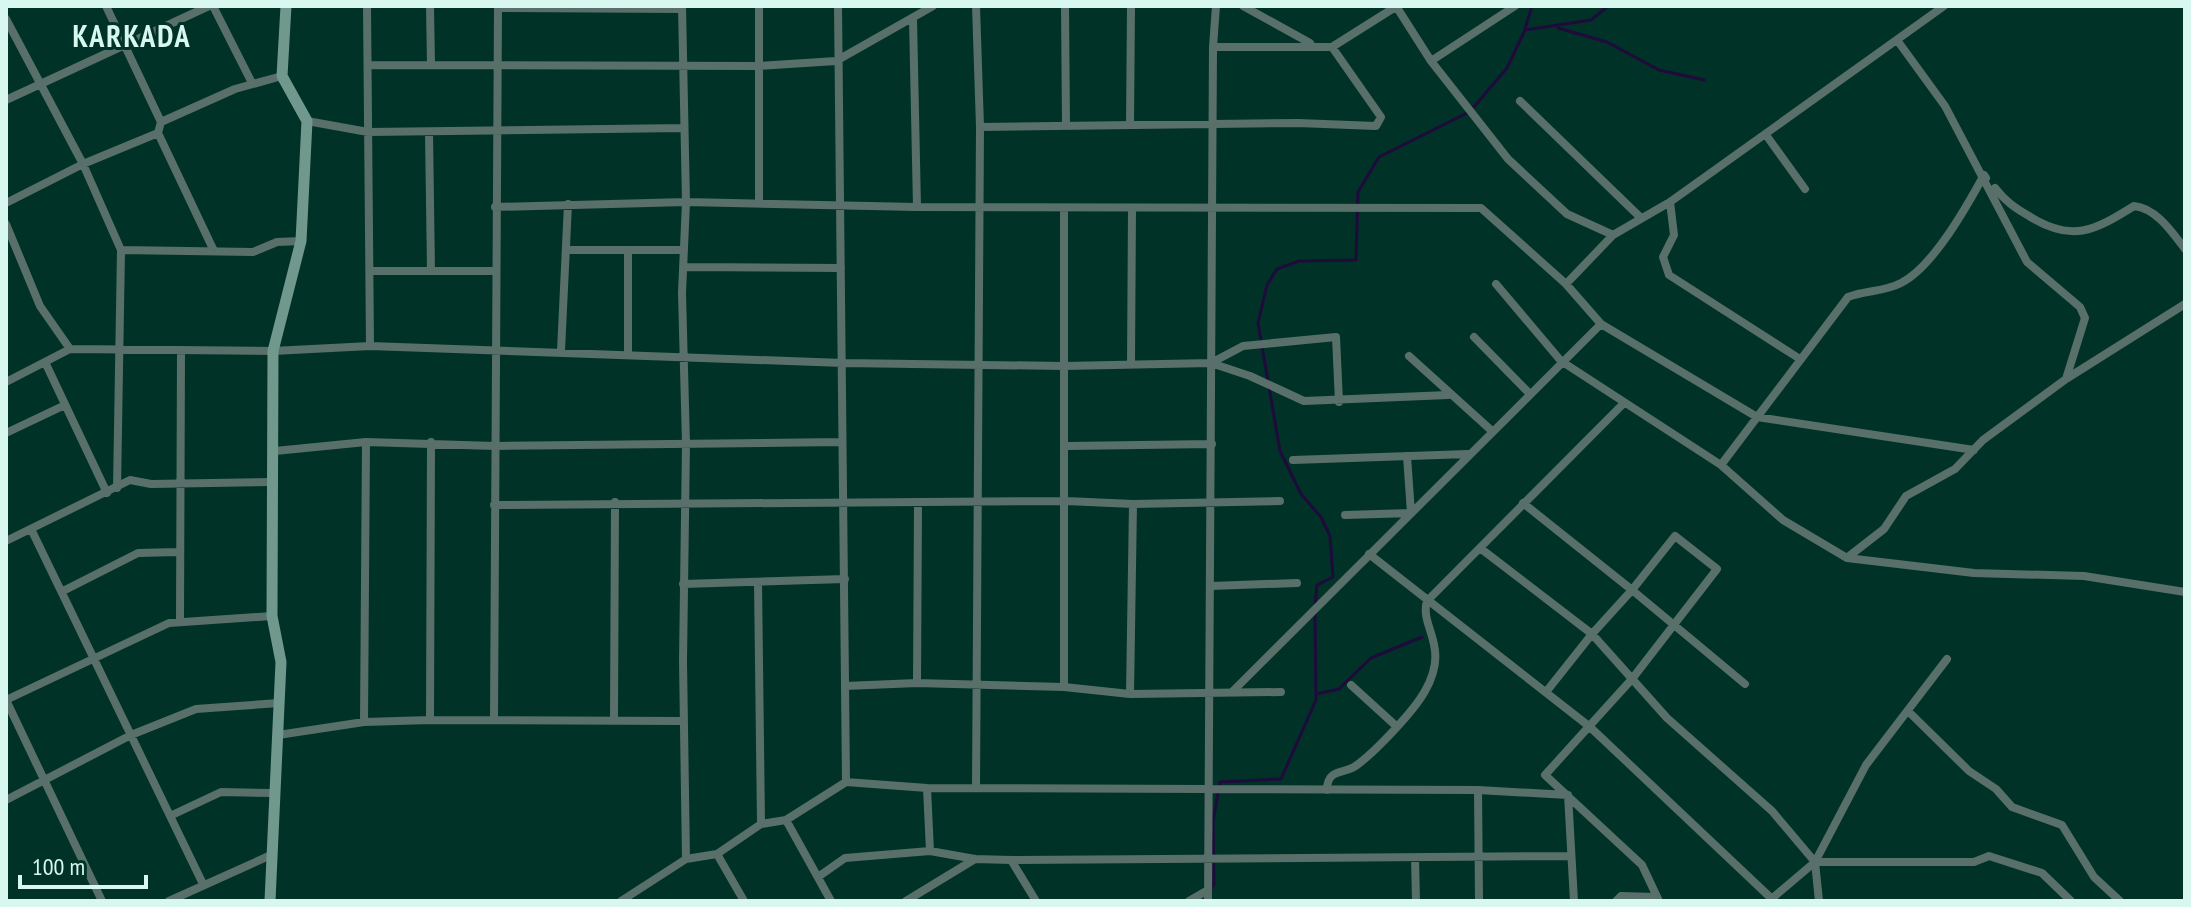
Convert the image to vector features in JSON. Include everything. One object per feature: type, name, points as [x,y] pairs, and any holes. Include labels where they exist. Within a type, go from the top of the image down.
[{"type":"street","points":[[106,6],[161,122],[158,133],[214,251]]},
{"type":"street","points":[[6,100],[211,6],[252,83]]},
{"type":"street","points":[[270,901],[281,662],[272,616],[273,351],[301,241],[307,121],[282,76],[286,6]]},
{"type":"street","points":[[367,6],[370,346]]},
{"type":"street","points":[[430,6],[431,65]]},
{"type":"street","points":[[759,6],[759,203]]},
{"type":"street","points":[[838,6],[836,61],[843,363],[846,782]]},
{"type":"street","points":[[368,65],[759,66],[836,61],[933,6]]},
{"type":"street","points":[[976,6],[980,127],[976,788]]},
{"type":"street","points":[[1065,6],[1066,126]]},
{"type":"street","points":[[1130,125],[1131,6]]},
{"type":"street","points":[[1208,901],[1208,694],[1213,503],[1213,47],[1216,6]]},
{"type":"street","points":[[1243,6],[1314,45]]},
{"type":"street","points":[[1254,12],[1264,6]]},
{"type":"street","points":[[1213,47],[1332,47],[1396,6],[1431,61],[1508,159],[1567,214],[1613,235]]},
{"type":"street","points":[[1431,61],[1515,6]]},
{"type":"street","points":[[1566,284],[1613,235],[1670,202],[1944,6]]},
{"type":"street","points":[[494,719],[498,7],[682,8],[686,202],[682,293],[686,444],[683,505],[686,859]]},
{"type":"street","points":[[6,19],[83,164],[121,250],[117,488]]},
{"type":"street","points":[[913,19],[917,207]]},
{"type":"street","points":[[1897,40],[1945,106],[1984,175],[2027,262],[2080,307],[2085,318],[2066,379]]},
{"type":"street","points":[[980,127],[1214,124],[1376,126],[1381,117],[1332,47]]},
{"type":"street","points":[[161,122],[252,83],[282,76]]},
{"type":"street","points":[[1520,101],[1641,218]]},
{"type":"street","points":[[307,121],[368,132],[683,128]]},
{"type":"street","points":[[429,132],[431,271]]},
{"type":"street","points":[[6,203],[83,164],[158,133]]},
{"type":"street","points":[[1766,135],[1805,189]]},
{"type":"street","points":[[1984,175],[2006,202],[2046,226],[2072,234],[2085,231],[2134,206],[2142,207],[2158,217],[2185,249]]},
{"type":"street","points":[[1721,465],[1848,297],[1865,290],[1884,290],[1920,270],[1968,205],[1984,175]]},
{"type":"street","points":[[495,207],[686,202],[917,207],[1481,208],[1566,284],[1601,324],[1757,417],[1974,450]]},
{"type":"street","points":[[1670,202],[1674,235],[1663,257],[1669,275],[1800,359]]},
{"type":"street","points":[[561,351],[568,204]]},
{"type":"street","points":[[1064,208],[1064,687]]},
{"type":"street","points":[[1131,364],[1132,208]]},
{"type":"street","points":[[6,224],[40,306],[70,349]]},
{"type":"street","points":[[121,250],[253,252],[277,242],[301,241]]},
{"type":"street","points":[[566,250],[684,250]]},
{"type":"street","points":[[628,251],[628,353]]},
{"type":"street","points":[[684,267],[841,268]]},
{"type":"street","points":[[370,271],[495,271]]},
{"type":"street","points":[[1496,284],[1561,361],[1721,465],[1783,520],[1847,558],[1974,573],[2084,576],[2185,592]]},
{"type":"street","points":[[1847,558],[1884,529],[1906,496],[1955,469],[1974,450],[2066,379],[2185,304]]},
{"type":"street","points":[[1233,691],[1601,324]]},
{"type":"street","points":[[1211,363],[1243,346],[1336,337],[1339,402]]},
{"type":"street","points":[[1474,337],[1529,393]]},
{"type":"street","points":[[6,382],[70,349],[273,351],[370,346],[685,354],[843,363],[1064,366],[1211,363],[1250,376],[1294,399],[1339,402],[1448,395]]},
{"type":"street","points":[[180,621],[178,552],[183,484],[181,350]]},
{"type":"street","points":[[1409,356],[1448,395],[1492,431]]},
{"type":"street","points":[[45,362],[107,493]]},
{"type":"street","points":[[1327,790],[1328,780],[1334,773],[1356,766],[1425,692],[1437,658],[1435,634],[1426,610],[1427,601],[1624,403]]},
{"type":"street","points":[[6,433],[65,405]]},
{"type":"street","points":[[275,451],[366,442],[495,446],[842,442]]},
{"type":"street","points":[[364,722],[366,442]]},
{"type":"street","points":[[430,720],[431,442]]},
{"type":"street","points":[[1066,446],[1212,444]]},
{"type":"street","points":[[1293,460],[1469,454]]},
{"type":"street","points":[[1407,456],[1411,513]]},
{"type":"street","points":[[6,541],[130,480],[183,484],[272,482]]},
{"type":"street","points":[[494,505],[1280,501]]},
{"type":"street","points":[[614,720],[615,502]]},
{"type":"street","points":[[917,683],[918,503]]},
{"type":"street","points":[[1523,503],[1745,684]]},
{"type":"street","points":[[1130,694],[1133,504]]},
{"type":"street","points":[[1345,515],[1411,513]]},
{"type":"street","points":[[31,529],[203,884]]},
{"type":"street","points":[[1546,692],[1675,536],[1717,569],[1672,623],[1632,679],[1545,775],[1642,865],[1657,899],[1621,896],[1616,901]]},
{"type":"street","points":[[1480,548],[1592,634],[1667,718],[1772,811],[1815,862],[1819,901]]},
{"type":"street","points":[[63,591],[138,553],[178,552]]},
{"type":"street","points":[[1369,554],[1590,727],[1770,900],[1815,862],[1866,765],[1947,659]]},
{"type":"street","points":[[683,584],[845,579]]},
{"type":"street","points":[[758,582],[761,824]]},
{"type":"street","points":[[1211,586],[1297,583]]},
{"type":"street","points":[[102,901],[6,700],[95,656],[180,621],[272,616]]},
{"type":"street","points":[[845,686],[917,683],[1064,687],[1130,694],[1281,692]]},
{"type":"street","points":[[1351,685],[1395,725]]},
{"type":"street","points":[[6,800],[131,735],[205,707],[279,703]]},
{"type":"street","points":[[1908,711],[1969,771],[1996,789],[2012,807],[2062,825],[2094,877],[2120,901]]},
{"type":"street","points":[[278,735],[364,722],[494,719],[683,721]]},
{"type":"street","points":[[621,901],[686,859],[717,854],[761,824],[786,820],[846,782],[927,788],[1478,790],[1568,795]]},
{"type":"street","points":[[927,788],[930,851]]},
{"type":"street","points":[[1478,790],[1479,901]]},
{"type":"street","points":[[170,816],[221,792],[273,793]]},
{"type":"street","points":[[1568,795],[1574,901]]},
{"type":"street","points":[[786,820],[831,901]]},
{"type":"street","points":[[818,877],[845,858],[930,851],[975,859],[1011,860],[1571,856]]},
{"type":"street","points":[[717,854],[744,901]]},
{"type":"street","points":[[169,901],[271,855]]},
{"type":"street","points":[[1815,862],[1974,862],[1989,856],[2042,873],[2071,901]]},
{"type":"street","points":[[1415,858],[1416,901]]},
{"type":"street","points":[[906,901],[975,859]]},
{"type":"street","points":[[1011,860],[1036,901]]},
{"type":"street","points":[[1189,901],[1208,890]]},
{"type":"waterway","points":[[1525,29],[1532,6]]},
{"type":"waterway","points":[[1473,108],[1507,68],[1525,30],[1591,20],[1608,6]]},
{"type":"waterway","points":[[1558,28],[1607,42],[1659,70],[1704,80]]},
{"type":"waterway","points":[[1315,606],[1317,585],[1333,577],[1330,536],[1321,517],[1301,494],[1280,451],[1258,323],[1267,285],[1277,269],[1299,261],[1356,260],[1358,192],[1379,157],[1467,113]]},
{"type":"waterway","points":[[1210,891],[1214,884],[1213,821],[1220,782],[1281,779],[1316,700],[1315,614]]},
{"type":"waterway","points":[[1316,694],[1339,689],[1371,658],[1422,637]]},
{"type":"district","name":"KARKADA","points":[[132,35]]}]
